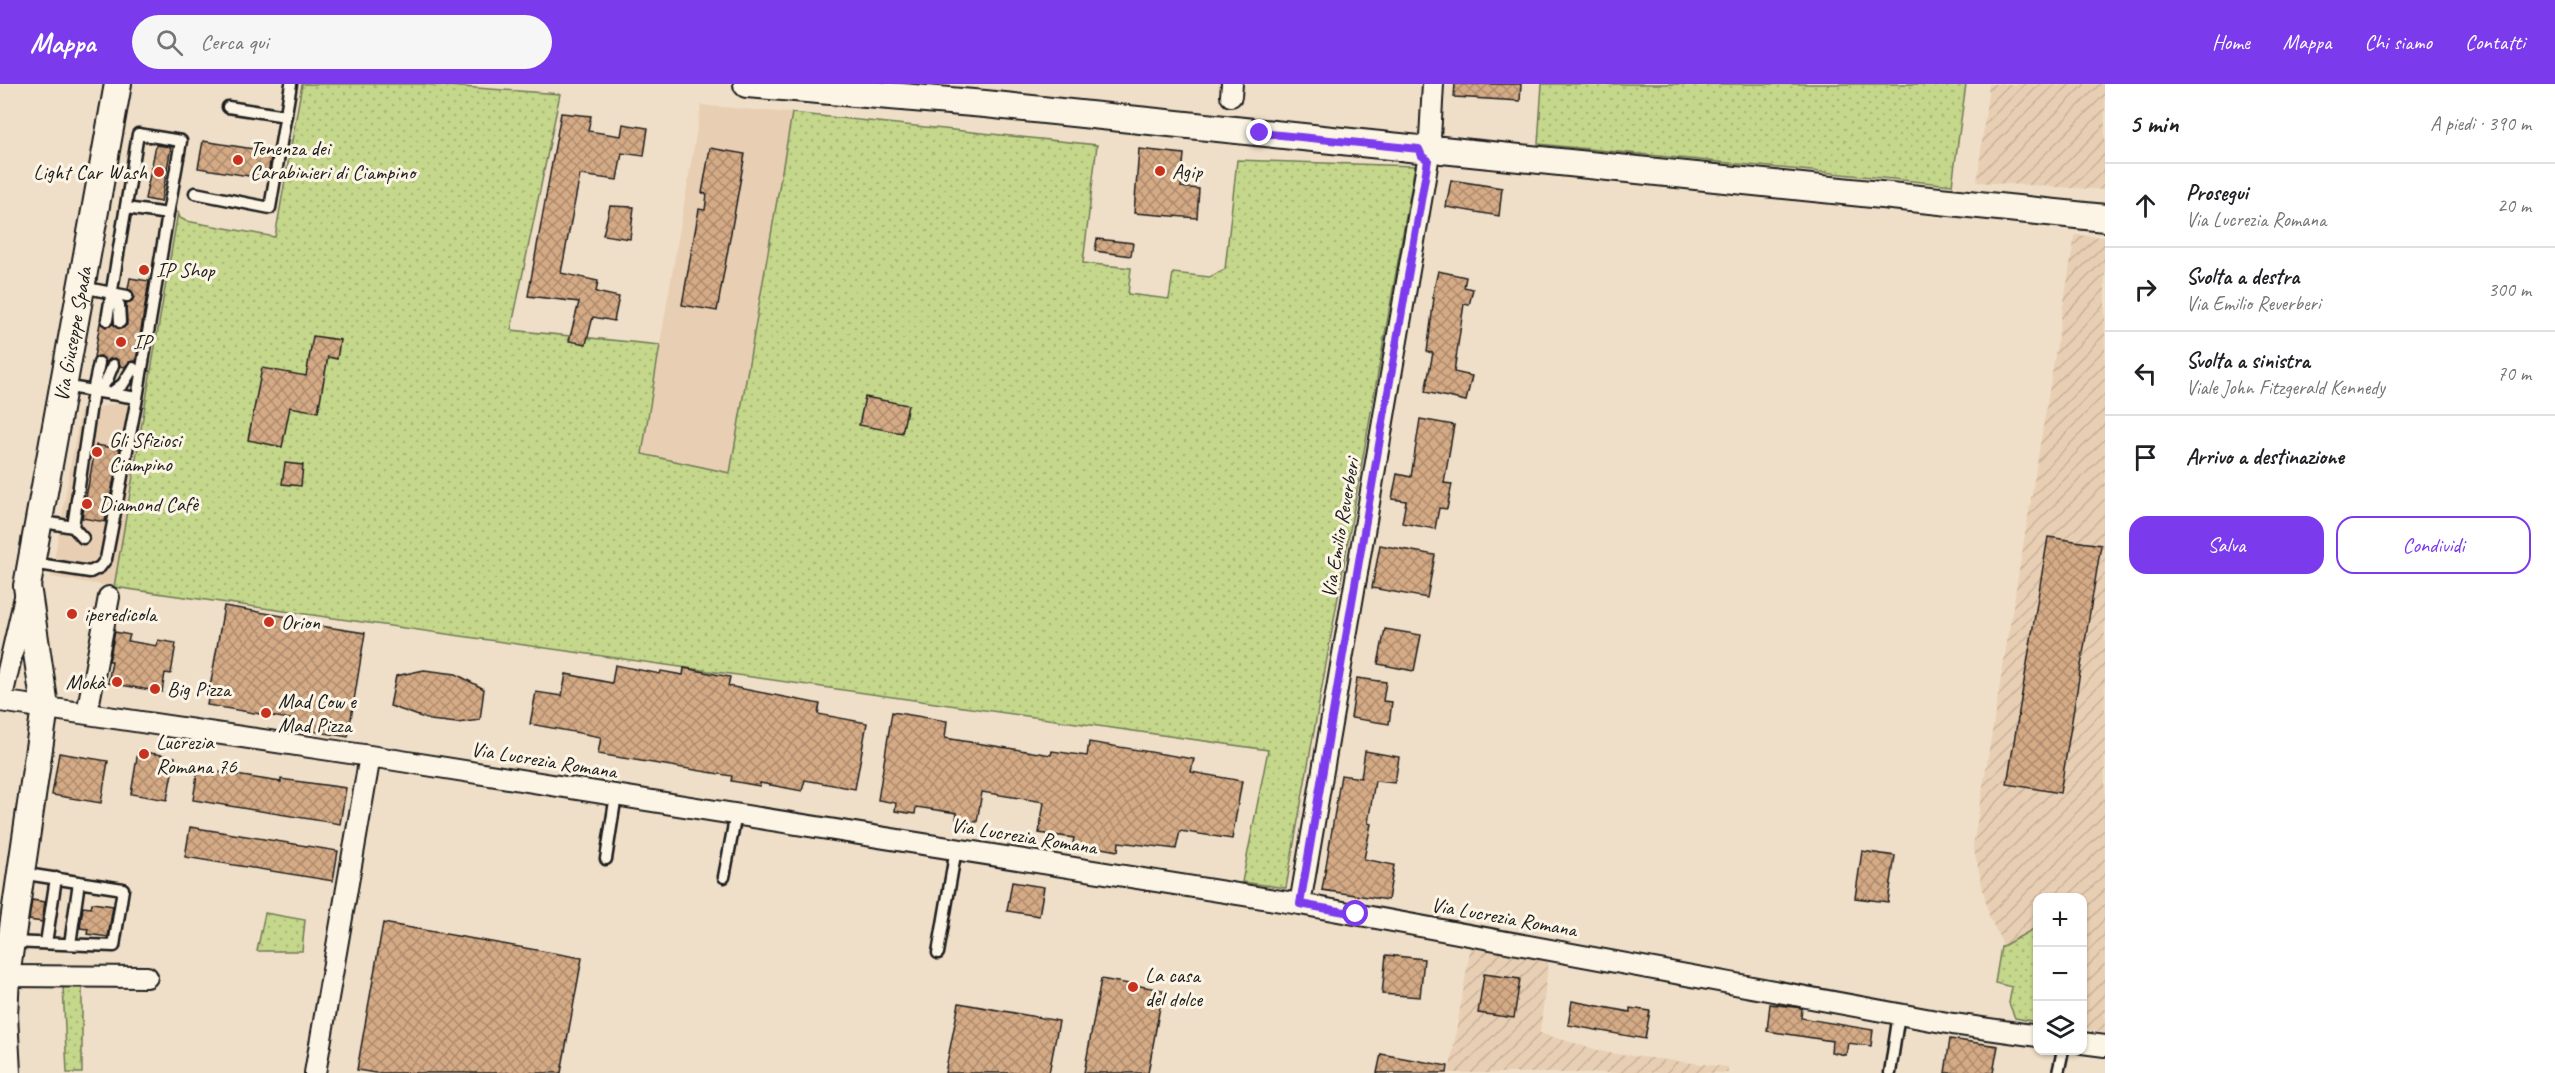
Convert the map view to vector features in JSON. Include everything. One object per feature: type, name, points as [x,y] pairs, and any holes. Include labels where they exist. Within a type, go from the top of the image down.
[{"type":"street","name":"Via Giuseppe Spada","points":[[0,701],[30,574],[118,84]]},
{"type":"street","points":[[747,84],[986,94],[1430,149],[2105,218]]},
{"type":"street","name":"Via Emilio Reverberi","points":[[1300,904],[1430,149],[1433,84]]},
{"type":"street","name":"Via Giuseppe Spada","points":[[7,1073],[4,1007],[6,976],[45,707],[30,574]]},
{"type":"street","points":[[87,713],[109,597]]},
{"type":"street","name":"Via Lucrezia Romana","points":[[0,701],[370,756],[1300,904],[1899,1014],[2033,1035]]},
{"type":"street","points":[[315,1073],[370,756]]},
{"type":"street","points":[[6,976],[147,977]]},
{"type":"street","points":[[2087,1044],[2105,1046]]},
{"type":"lane","points":[[195,193],[270,208],[291,84]]},
{"type":"lane","points":[[228,107],[286,116]]},
{"type":"lane","points":[[30,574],[90,572],[104,564],[137,398],[181,141],[138,134],[107,320]]},
{"type":"lane","points":[[126,208],[168,214]]},
{"type":"lane","points":[[82,286],[127,296]]},
{"type":"lane","points":[[111,293],[119,305],[120,322]]},
{"type":"lane","points":[[73,527],[99,363]]},
{"type":"lane","points":[[95,392],[107,380],[113,365]]},
{"type":"lane","points":[[110,393],[123,384],[133,368]]},
{"type":"lane","points":[[64,386],[137,398]]},
{"type":"lane","points":[[39,521],[73,527],[83,538]]},
{"type":"lane","points":[[606,859],[616,795]]},
{"type":"lane","points":[[723,877],[736,814]]},
{"type":"lane","points":[[938,953],[956,849]]},
{"type":"lane","points":[[10,942],[114,946],[123,889],[20,873]]},
{"type":"lane","points":[[46,943],[56,878]]},
{"type":"lane","points":[[70,944],[79,882]]},
{"type":"lane","points":[[1890,1073],[1899,1014]]},
{"type":"lane","points":[[2058,1073],[2062,1055]]},
{"type":"shaded area","points":[[1989,84],[2105,84],[2105,190],[1977,182]]},
{"type":"shaded area","points":[[701,105],[792,113],[730,473],[641,454]]},
{"type":"shaded area","points":[[2075,235],[2105,237],[2105,1033],[2087,1030],[2087,893],[2033,893],[2033,1008],[1989,916],[1973,846]]},
{"type":"shaded area","points":[[145,396],[114,587],[51,577],[80,412]]},
{"type":"shaded area","points":[[1471,945],[1549,958],[1540,1033],[1608,1053],[1728,1067],[1728,1073],[1449,1073]]},
{"type":"green space","points":[[302,84],[421,84],[560,94],[511,330],[660,345],[642,454],[730,473],[792,113],[1097,145],[1083,263],[1131,268],[1128,294],[1169,299],[1173,273],[1210,277],[1225,269],[1237,160],[1415,166],[1286,888],[1242,882],[1268,750],[114,587],[178,212],[180,218],[186,221],[275,237]]},
{"type":"green space","points":[[1542,84],[1966,84],[1952,185],[1538,144]]},
{"type":"green space","points":[[265,913],[305,920],[302,951],[257,951]]},
{"type":"green space","points":[[2033,929],[2033,1021],[2015,1018],[2009,1003],[2012,987],[1995,983],[2001,947]]},
{"type":"green space","points":[[82,984],[82,1073],[67,1073],[63,985]]},
{"type":"building","points":[[1455,84],[1521,84],[1520,101],[1454,97]]},
{"type":"building","points":[[561,113],[591,116],[588,131],[621,136],[623,124],[648,128],[644,156],[622,153],[617,180],[580,175],[561,273],[598,281],[596,292],[619,297],[614,321],[593,317],[586,344],[569,341],[579,302],[528,296]]},
{"type":"building","name":"Tenenza dei Carabinieri di Ciampino","points":[[203,141],[272,152],[267,179],[198,168]]},
{"type":"building","name":"Light Car Wash","points":[[156,145],[171,147],[161,202],[145,199]]},
{"type":"building","points":[[710,148],[745,154],[717,311],[682,305],[699,209],[705,210],[707,194],[702,193]]},
{"type":"building","name":"Agip","points":[[1139,149],[1184,154],[1181,187],[1199,189],[1197,218],[1134,213]]},
{"type":"building","points":[[1451,180],[1502,188],[1499,216],[1446,207]]},
{"type":"building","points":[[610,206],[634,207],[630,239],[603,235]]},
{"type":"building","points":[[1097,239],[1133,243],[1131,256],[1095,251]]},
{"type":"building","points":[[1438,271],[1466,277],[1464,287],[1473,289],[1469,305],[1464,304],[1454,372],[1472,376],[1466,401],[1425,392],[1433,353],[1427,352],[1434,298],[1432,298]]},
{"type":"building","name":"IP","points":[[130,278],[149,281],[136,361],[129,362],[125,367],[120,366],[119,361],[115,358],[106,362],[101,356],[94,357],[100,323],[106,327],[113,324],[120,329],[127,325],[126,303],[132,301],[134,297],[132,291],[128,289]]},
{"type":"building","points":[[313,336],[340,340],[337,359],[328,357],[318,412],[290,407],[282,447],[248,440],[262,368],[306,376]]},
{"type":"building","points":[[865,397],[908,405],[902,433],[859,425]]},
{"type":"building","points":[[1420,419],[1454,425],[1444,483],[1452,484],[1447,509],[1439,508],[1435,529],[1402,523],[1406,501],[1392,499],[1397,474],[1411,477]]},
{"type":"building","points":[[96,445],[120,449],[105,522],[82,518]]},
{"type":"building","points":[[285,463],[303,465],[301,486],[282,484]]},
{"type":"building","points":[[2048,537],[2101,545],[2060,793],[2007,784]]},
{"type":"building","points":[[1380,545],[1435,555],[1427,598],[1372,588]]},
{"type":"building","points":[[224,606],[295,618],[294,622],[365,633],[348,737],[294,728],[295,720],[207,705]]},
{"type":"building","points":[[1385,629],[1421,635],[1414,671],[1378,664]]},
{"type":"building","points":[[115,632],[130,635],[128,641],[157,646],[158,640],[176,643],[171,674],[165,673],[162,692],[108,683],[112,661],[109,661]]},
{"type":"building","points":[[615,665],[660,674],[661,671],[683,675],[684,668],[730,677],[728,686],[820,704],[818,714],[867,723],[855,789],[805,780],[802,791],[760,783],[760,786],[731,781],[732,776],[598,754],[601,737],[530,724],[536,692],[562,696],[566,674],[612,683]]},
{"type":"building","points":[[424,670],[456,674],[484,689],[480,720],[457,723],[430,720],[390,706],[396,676]]},
{"type":"building","points":[[1357,678],[1386,682],[1383,701],[1392,702],[1389,724],[1351,718]]},
{"type":"building","points":[[892,712],[947,721],[945,738],[1051,755],[1052,751],[1087,756],[1089,742],[1194,759],[1191,772],[1242,781],[1232,839],[1180,831],[1176,849],[1119,842],[1118,851],[1073,843],[1074,838],[1039,833],[1044,802],[982,792],[977,822],[956,819],[957,813],[916,807],[915,814],[895,811],[896,803],[878,800]]},
{"type":"building","points":[[138,751],[175,757],[167,800],[131,794]]},
{"type":"building","points":[[1365,751],[1399,757],[1395,783],[1375,781],[1368,823],[1371,824],[1364,859],[1394,865],[1388,900],[1322,890],[1341,775],[1361,778]]},
{"type":"building","points":[[59,753],[108,761],[101,803],[52,795]]},
{"type":"building","points":[[198,769],[281,782],[281,779],[346,788],[340,824],[193,800]]},
{"type":"building","points":[[190,827],[338,851],[333,881],[185,857]]},
{"type":"building","points":[[1862,851],[1895,856],[1888,902],[1855,898]]},
{"type":"building","points":[[1012,882],[1044,887],[1039,916],[1007,911]]},
{"type":"building","points":[[32,900],[45,902],[42,922],[29,920]]},
{"type":"building","points":[[92,903],[113,906],[108,937],[87,934],[88,929],[80,928],[83,907],[91,908]]},
{"type":"building","points":[[383,923],[582,958],[561,1073],[375,1073],[357,1070]]},
{"type":"building","points":[[1386,955],[1424,959],[1420,997],[1382,994]]},
{"type":"building","points":[[1484,974],[1520,979],[1514,1018],[1478,1013]]},
{"type":"building","points":[[1101,979],[1163,990],[1148,1073],[1084,1073]]},
{"type":"building","points":[[1572,1001],[1630,1012],[1630,1008],[1650,1011],[1645,1039],[1568,1025]]},
{"type":"building","points":[[959,1003],[1059,1021],[1049,1073],[945,1073]]},
{"type":"building","points":[[1770,1004],[1802,1008],[1801,1018],[1873,1030],[1871,1046],[1848,1043],[1846,1055],[1831,1052],[1832,1041],[1767,1031]]},
{"type":"building","points":[[1950,1039],[1998,1046],[1993,1073],[1945,1073]]},
{"type":"building","points":[[1381,1054],[1448,1066],[1447,1073],[1377,1073]]},
{"type":"place","name":"Tenenza dei Carabinieri di Ciampino","points":[[238,160]]},
{"type":"place","name":"Agip","points":[[1160,171]]},
{"type":"place","name":"Light Car Wash","points":[[159,172]]},
{"type":"place","name":"IP Shop","points":[[144,270]]},
{"type":"place","name":"IP","points":[[121,342]]},
{"type":"place","name":"Gli Sfiziosi Ciampino","points":[[97,452]]},
{"type":"place","name":"Diamond Cafè","points":[[87,504]]},
{"type":"place","name":"iperedicola","points":[[72,614]]},
{"type":"place","name":"Orion","points":[[269,622]]},
{"type":"place","name":"Mokà","points":[[117,682]]},
{"type":"place","name":"Big Pizza","points":[[155,689]]},
{"type":"place","name":"Mad Cow e Mad Pizza","points":[[266,713]]},
{"type":"place","name":"Lucrezia Romana 76","points":[[144,754]]},
{"type":"place","name":"La casa del dolce","points":[[1133,987]]},
{"type":"route","points":[[1260,133],[1419,149],[1422,156],[1428,160],[1300,904],[1356,914]]}]
